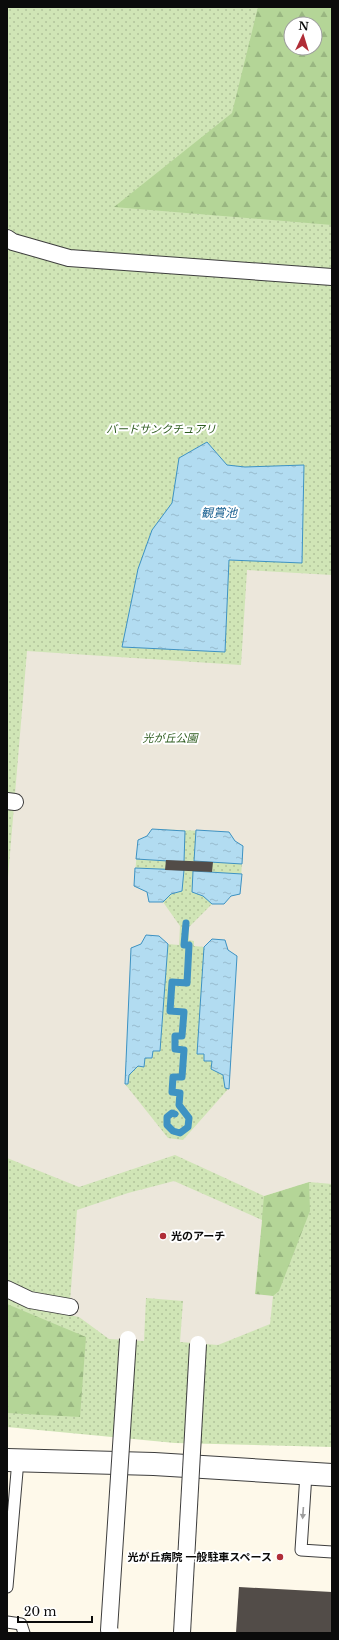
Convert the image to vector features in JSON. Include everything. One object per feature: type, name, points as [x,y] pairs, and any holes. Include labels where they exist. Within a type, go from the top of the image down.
[{"type":"street","points":[[7,238],[13,242],[69,258],[332,278]]},
{"type":"street","points":[[7,1289],[30,1300],[70,1307]]},
{"type":"street","points":[[111,1633],[109,1630],[128,1339]]},
{"type":"street","points":[[182,1633],[198,1344]]},
{"type":"street","points":[[13,1460],[154,1464],[332,1475]]},
{"type":"lane","points":[[7,1587],[13,1460]]},
{"type":"lane","points":[[306,1474],[301,1550],[332,1552]]},
{"type":"lane","points":[[7,1622],[21,1624],[24,1633]]},
{"type":"green space","name":"光が丘公園","points":[[7,7],[332,7],[332,1447],[175,1443],[7,1427]]},
{"type":"green space","points":[[258,7],[332,7],[332,225],[114,207],[232,113]]},
{"type":"green space","points":[[309,1182],[310,1211],[279,1291],[273,1296],[255,1295],[264,1196]]},
{"type":"green space","points":[[7,1304],[86,1337],[80,1417],[7,1413]]},
{"type":"shaded area","points":[[247,570],[332,575],[332,1184],[309,1182],[264,1196],[175,1155],[79,1187],[7,1158],[7,889],[27,651],[241,665]],"holes":[[[152,829],[229,832],[235,841],[243,846],[240,894],[231,896],[224,904],[212,904],[189,927],[189,940],[194,941],[194,946],[204,947],[212,939],[228,950],[229,1088],[183,1140],[168,1138],[125,1084],[131,948],[159,936],[168,944],[179,945],[180,926],[163,902],[149,902],[147,892],[134,886],[138,840],[147,836]]]},
{"type":"shaded area","points":[[174,1181],[262,1220],[255,1294],[273,1296],[270,1324],[218,1345],[180,1342],[183,1301],[146,1298],[144,1341],[109,1339],[79,1317],[69,1315],[77,1210],[128,1193]]},
{"type":"water","name":"観賞池","points":[[207,442],[227,465],[245,467],[304,465],[302,563],[229,560],[225,652],[122,647],[138,569],[152,530],[172,503],[179,458]]},
{"type":"water","points":[[152,829],[185,831],[184,862],[136,859],[138,840],[147,836]]},
{"type":"water","points":[[196,830],[229,832],[235,841],[243,846],[242,864],[194,861]]},
{"type":"water","points":[[135,868],[184,870],[182,891],[171,894],[163,902],[149,902],[147,892],[134,886]]},
{"type":"water","points":[[193,871],[242,874],[240,894],[231,896],[224,904],[212,904],[203,896],[192,892]]},
{"type":"water","points":[[146,935],[159,936],[168,944],[160,1051],[153,1051],[152,1058],[145,1058],[144,1067],[138,1066],[129,1075],[128,1084],[125,1084],[131,948],[141,944]]},
{"type":"water","points":[[212,939],[225,940],[228,950],[237,956],[229,1089],[225,1088],[223,1075],[211,1069],[212,1061],[204,1061],[204,1054],[197,1054],[204,947]]},
{"type":"building","points":[[166,860],[213,862],[212,872],[165,870]]},
{"type":"building","points":[[239,1587],[332,1592],[332,1633],[236,1633]]},
{"type":"waterway","points":[[175,1114],[172,1113],[167,1117],[167,1125],[173,1131],[180,1133],[188,1127],[189,1118],[179,1105],[180,1093],[172,1092],[173,1077],[182,1077],[184,1050],[175,1049],[175,1036],[182,1036],[184,1012],[170,1011],[172,982],[187,983],[189,945],[184,945],[186,923]]},
{"type":"place","name":"光のアーチ","points":[[163,1236]]},
{"type":"place","name":"光が丘病院 一般駐車スペース","points":[[280,1557]]},
{"type":"park label","name":"バードサンクチュアリ","points":[[161,429]]}]
